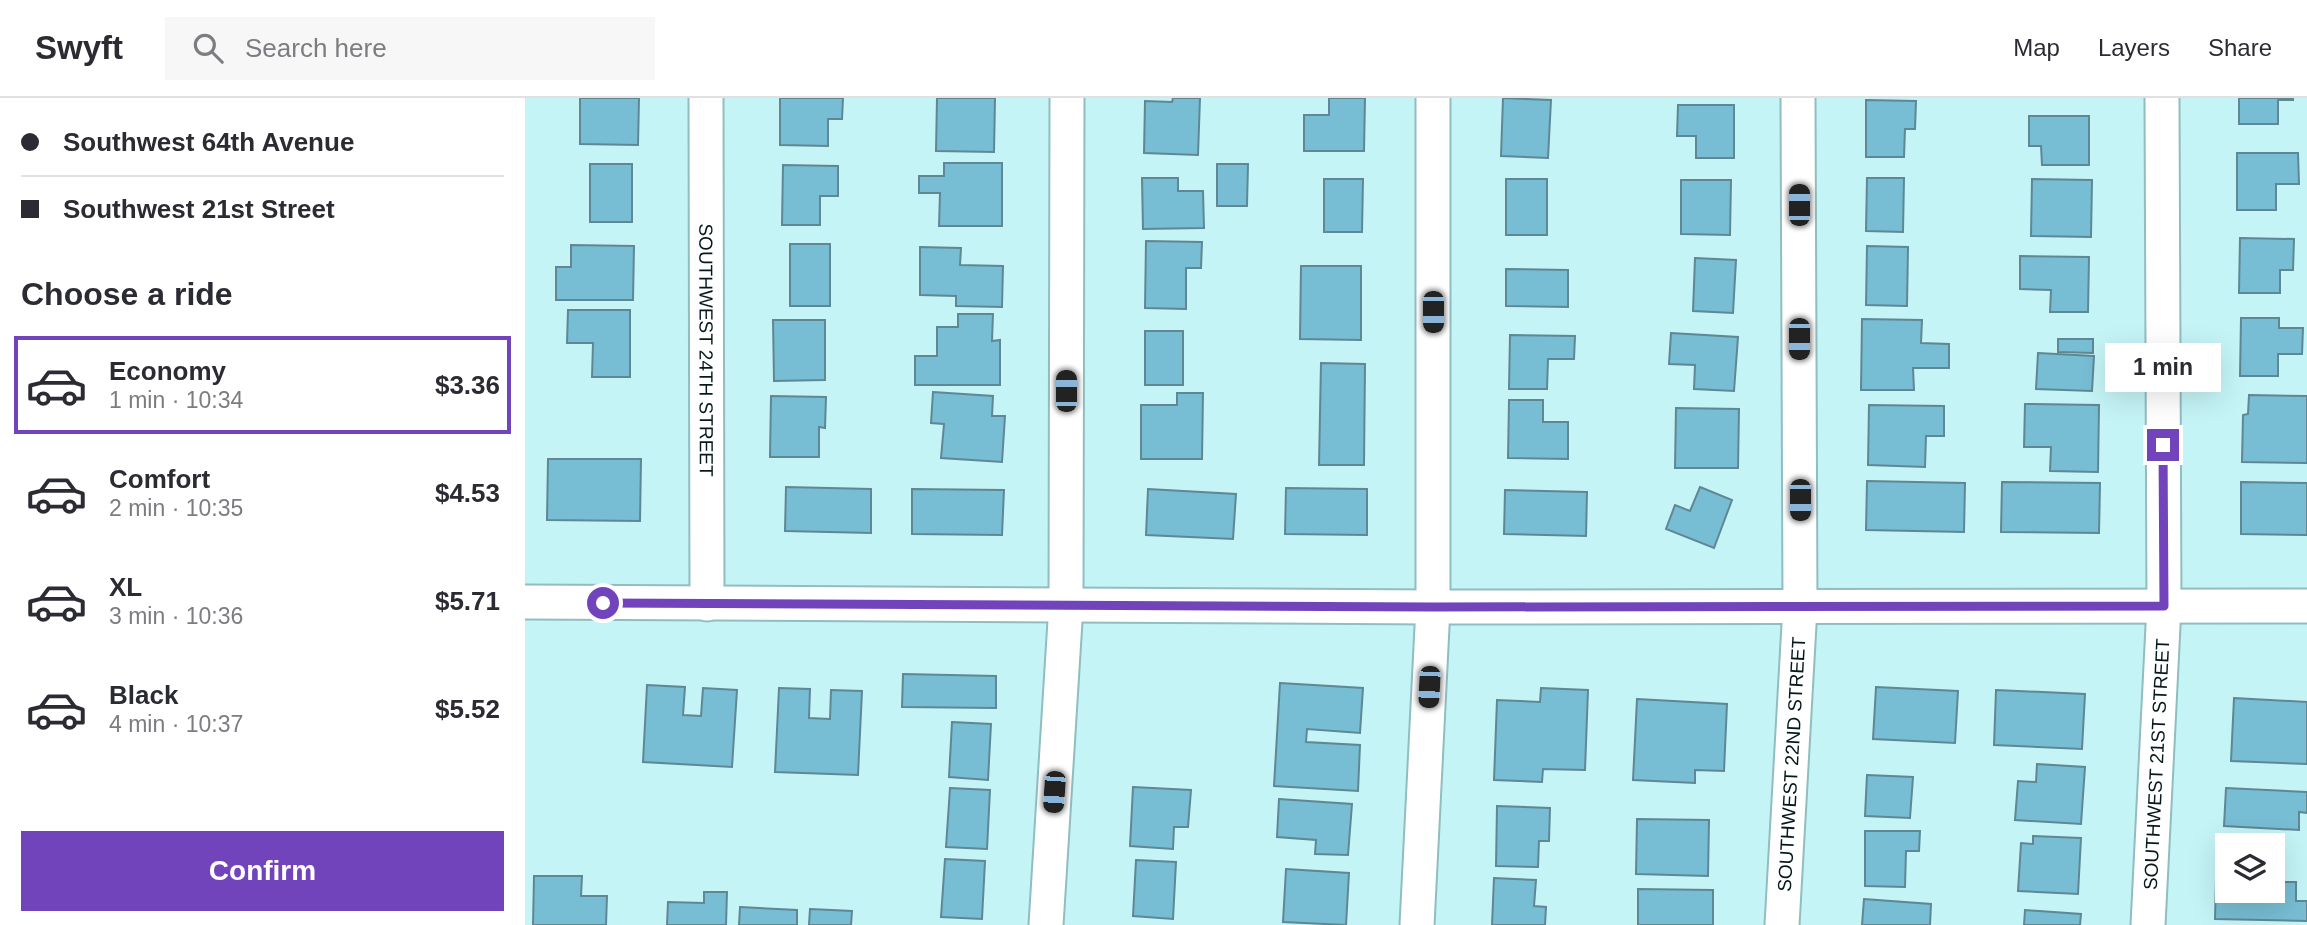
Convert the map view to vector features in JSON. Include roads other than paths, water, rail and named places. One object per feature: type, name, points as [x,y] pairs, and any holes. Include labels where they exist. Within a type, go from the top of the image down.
[{"type":"street","name":"SOUTHWEST 24TH STREET","points":[[706,98],[707,604]]},
{"type":"street","points":[[1046,925],[1066,605],[1067,98]]},
{"type":"street","points":[[1417,925],[1433,607],[1433,98]]},
{"type":"street","name":"SOUTHWEST 22ND STREET","points":[[1782,925],[1800,607],[1798,98]]},
{"type":"street","name":"SOUTHWEST 21ST STREET","points":[[2148,925],[2164,606],[2162,98]]},
{"type":"street","points":[[525,602],[1433,607],[2307,606]]}]
